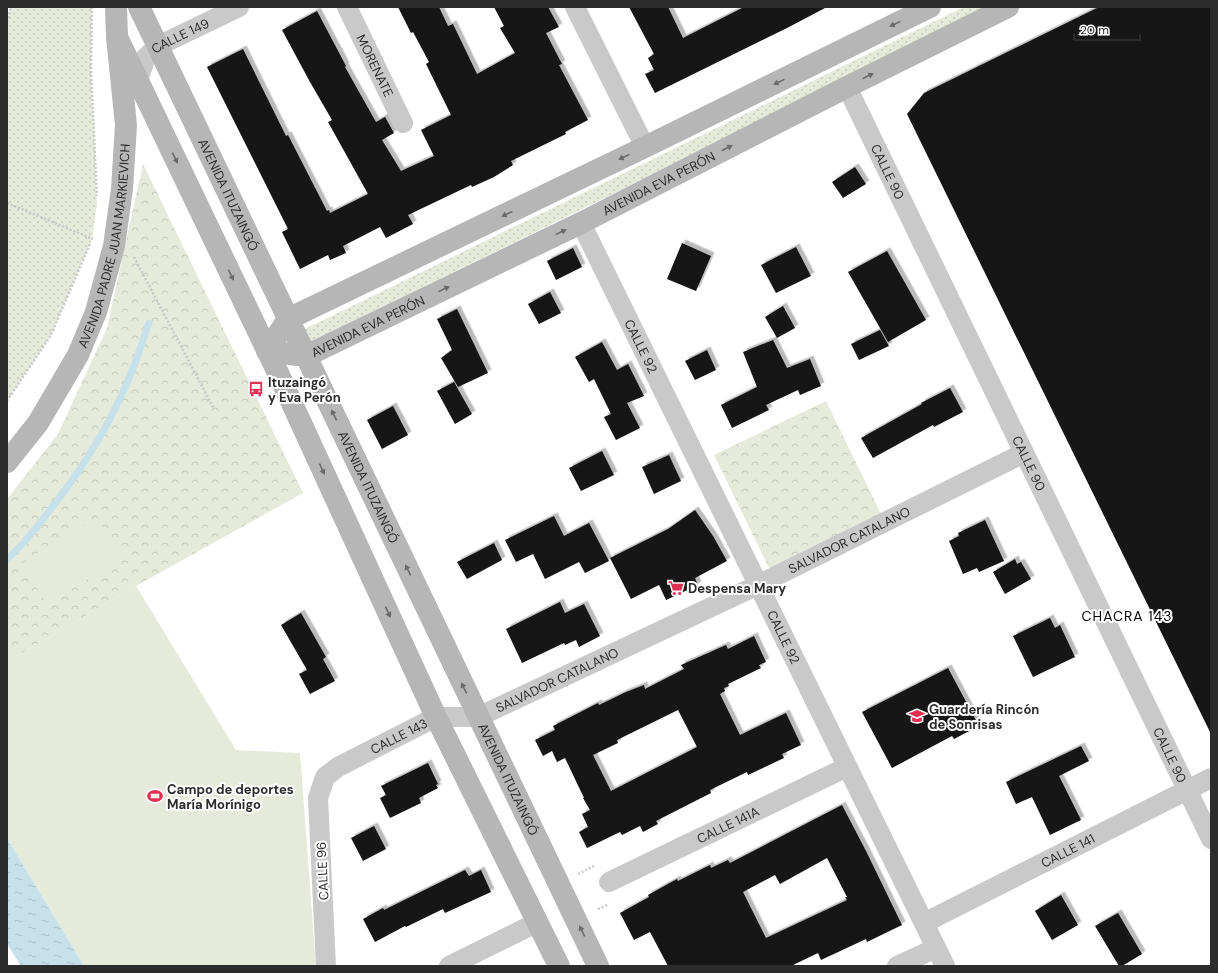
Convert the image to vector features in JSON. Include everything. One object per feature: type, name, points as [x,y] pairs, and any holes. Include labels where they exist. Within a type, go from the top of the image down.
[{"type":"main road","name":"AVENIDA PADRE JUAN MARKIEVICH","points":[[7,462],[38,423],[78,355],[96,312],[114,246],[122,190],[126,125],[117,37],[116,7]]},
{"type":"main road","name":"AVENIDA ITUZAINGÓ","points":[[139,7],[598,966]]},
{"type":"main road","points":[[267,351],[288,319],[645,147],[930,7]]},
{"type":"main road","name":"AVENIDA EVA PERÓN","points":[[267,351],[306,356],[581,223],[1008,7]]},
{"type":"main road","points":[[117,37],[267,351],[436,717],[559,966]]},
{"type":"street","name":"CALLE 149","points":[[138,80],[146,57],[158,46],[239,7]]},
{"type":"street","name":"MORENATE","points":[[347,7],[403,123]]},
{"type":"street","points":[[575,7],[645,147]]},
{"type":"street","name":"CALLE 90","points":[[848,87],[1211,839]]},
{"type":"street","name":"CALLE 92","points":[[581,223],[945,966]]},
{"type":"street","name":"SALVADOR CATALANO","points":[[478,716],[758,585],[1024,453]]},
{"type":"street","name":"CALLE 143","points":[[326,777],[338,767],[436,717],[478,716]]},
{"type":"street","name":"CALLE 141A","points":[[609,882],[847,767]]},
{"type":"street","name":"CALLE 96","points":[[326,777],[318,798],[326,966]]},
{"type":"street","name":"CALLE 141","points":[[924,923],[1211,778]]},
{"type":"street","points":[[449,966],[538,922]]},
{"type":"street","points":[[897,966],[936,948]]},
{"type":"path","points":[[7,22],[11,7]]},
{"type":"path","points":[[92,7],[90,71],[97,204]]},
{"type":"path","points":[[7,203],[92,239],[114,246],[134,256],[214,409]]},
{"type":"path","points":[[7,401],[51,335],[92,239],[93,232]]},
{"type":"green space","points":[[11,7],[92,7],[91,71],[97,204],[92,239],[51,335],[7,401],[7,22]]},
{"type":"green space","points":[[964,7],[996,7],[308,343],[303,330]]},
{"type":"green space","points":[[143,164],[303,493],[136,586],[7,662],[7,499],[58,434],[107,328]]},
{"type":"green space","points":[[826,401],[882,516],[770,570],[714,455]]},
{"type":"green space","points":[[97,517],[122,558],[46,604],[22,563]]},
{"type":"green space","name":"Campo de deportes María Morínigo","points":[[136,586],[236,750],[300,753],[316,966],[84,966],[7,838],[7,662]]},
{"type":"water","points":[[7,838],[84,966],[21,966],[7,944]]},
{"type":"building","points":[[398,7],[439,7],[448,26],[453,24],[477,74],[515,53],[500,28],[504,26],[494,7],[548,7],[559,27],[546,33],[562,64],[559,65],[588,120],[565,132],[566,134],[511,161],[513,165],[494,177],[472,187],[471,185],[408,215],[413,224],[386,238],[380,227],[343,246],[346,253],[330,260],[328,255],[300,269],[282,232],[288,229],[207,67],[243,49],[286,136],[288,135],[327,211],[329,210],[330,213],[368,194],[328,122],[332,120],[282,30],[317,11],[346,66],[345,67],[376,122],[385,117],[394,133],[382,140],[401,171],[434,156],[421,130],[451,115],[426,64],[429,62],[413,32],[411,33]]},
{"type":"building","points":[[629,7],[668,7],[683,38],[744,7],[827,7],[655,93],[645,74],[654,70],[648,58],[654,54]]},
{"type":"building","points":[[1099,7],[1211,7],[1211,734],[907,114],[924,93]]},
{"type":"building","points":[[855,167],[866,184],[843,198],[832,182]]},
{"type":"building","points":[[682,243],[711,256],[696,291],[667,279]]},
{"type":"building","points":[[796,247],[811,276],[776,293],[761,265]]},
{"type":"building","points":[[573,248],[582,267],[556,280],[547,261]]},
{"type":"building","points":[[887,251],[926,320],[888,342],[848,272]]},
{"type":"building","points":[[550,292],[561,313],[539,324],[528,304]]},
{"type":"building","points":[[783,306],[795,328],[777,338],[765,317]]},
{"type":"building","points":[[457,309],[488,373],[458,387],[441,358],[452,350],[437,319]]},
{"type":"building","points":[[880,330],[889,346],[859,360],[851,344]]},
{"type":"building","points":[[773,340],[787,368],[810,359],[821,386],[800,395],[798,390],[766,405],[769,410],[732,428],[721,405],[757,387],[743,352]]},
{"type":"building","points":[[602,342],[617,370],[628,364],[644,396],[627,403],[640,428],[616,440],[604,417],[611,414],[594,379],[589,382],[575,357]]},
{"type":"building","points":[[707,350],[716,370],[695,380],[685,361]]},
{"type":"building","points":[[454,382],[472,414],[455,424],[437,391]]},
{"type":"building","points":[[950,388],[963,412],[934,427],[933,425],[873,458],[861,438]]},
{"type":"building","points":[[393,406],[408,435],[382,449],[367,420]]},
{"type":"building","points":[[602,451],[614,475],[581,491],[569,468]]},
{"type":"building","points":[[669,455],[681,481],[654,494],[642,467]]},
{"type":"building","points":[[695,510],[713,536],[727,561],[695,578],[698,585],[666,600],[659,585],[631,599],[610,558],[668,529]]},
{"type":"building","points":[[554,516],[564,536],[589,523],[609,561],[585,573],[579,562],[545,579],[533,554],[516,562],[505,540]]},
{"type":"building","points":[[985,520],[1004,561],[979,572],[977,568],[963,574],[949,541],[959,536],[958,533]]},
{"type":"building","points":[[494,543],[502,560],[467,579],[457,562]]},
{"type":"building","points":[[1015,559],[1017,564],[1021,562],[1031,579],[1005,594],[993,572]]},
{"type":"building","points":[[560,602],[565,613],[584,604],[600,636],[579,647],[576,640],[565,645],[564,643],[522,663],[506,629]]},
{"type":"building","points":[[301,613],[326,657],[323,659],[335,681],[310,694],[299,674],[307,670],[281,625]]},
{"type":"building","points":[[1050,618],[1055,628],[1060,625],[1075,657],[1033,677],[1013,636]]},
{"type":"building","points":[[754,636],[766,662],[759,665],[761,668],[728,684],[729,686],[724,688],[725,691],[720,694],[740,735],[786,713],[801,745],[782,754],[784,758],[748,775],[747,772],[710,790],[711,793],[656,821],[658,824],[643,832],[640,826],[622,835],[620,832],[587,848],[579,832],[588,827],[582,814],[590,810],[565,758],[557,762],[552,751],[543,756],[535,740],[555,730],[553,726],[598,703],[599,705],[644,685],[645,689],[684,669],[681,665],[726,645],[728,649]],"holes":[[[678,710],[697,747],[611,791],[593,755],[618,743],[617,740]]]},
{"type":"building","name":"Guardería Rincón de Sonrisas","points":[[948,668],[979,726],[954,739],[952,736],[892,768],[862,712]]},
{"type":"building","points":[[1081,746],[1089,761],[1059,776],[1081,820],[1050,835],[1032,797],[1016,804],[1006,782]]},
{"type":"building","points":[[428,763],[438,784],[436,785],[438,788],[419,798],[421,803],[390,818],[380,798],[386,795],[381,786]]},
{"type":"building","points":[[842,805],[902,925],[867,942],[866,939],[821,960],[818,953],[791,966],[668,966],[650,932],[634,940],[620,913],[677,879],[678,881],[710,865],[711,868],[728,860],[730,863]],"holes":[[[827,858],[847,897],[845,897],[847,900],[766,938],[743,892],[775,875],[780,884]]]},
{"type":"building","points":[[374,826],[386,849],[363,861],[351,838]]},
{"type":"building","points":[[465,870],[469,876],[481,870],[491,892],[445,913],[443,909],[406,927],[405,926],[375,942],[363,919],[383,908],[384,910]]},
{"type":"building","points":[[1061,895],[1078,925],[1052,940],[1035,911]]},
{"type":"building","points":[[1118,913],[1142,954],[1122,966],[1119,966],[1095,926]]},
{"type":"waterway","points":[[7,559],[37,527],[88,457],[118,403],[134,366],[149,323]]},
{"type":"place","name":"Ituzaingó y Eva Perón","points":[[256,389]]},
{"type":"place","name":"Despensa Mary","points":[[676,588]]},
{"type":"place","name":"Guardería Rincón de Sonrisas","points":[[917,716]]},
{"type":"place","name":"Campo de deportes María Morínigo","points":[[155,796]]},
{"type":"district","name":"CHACRA 143","points":[[1127,616]]}]
